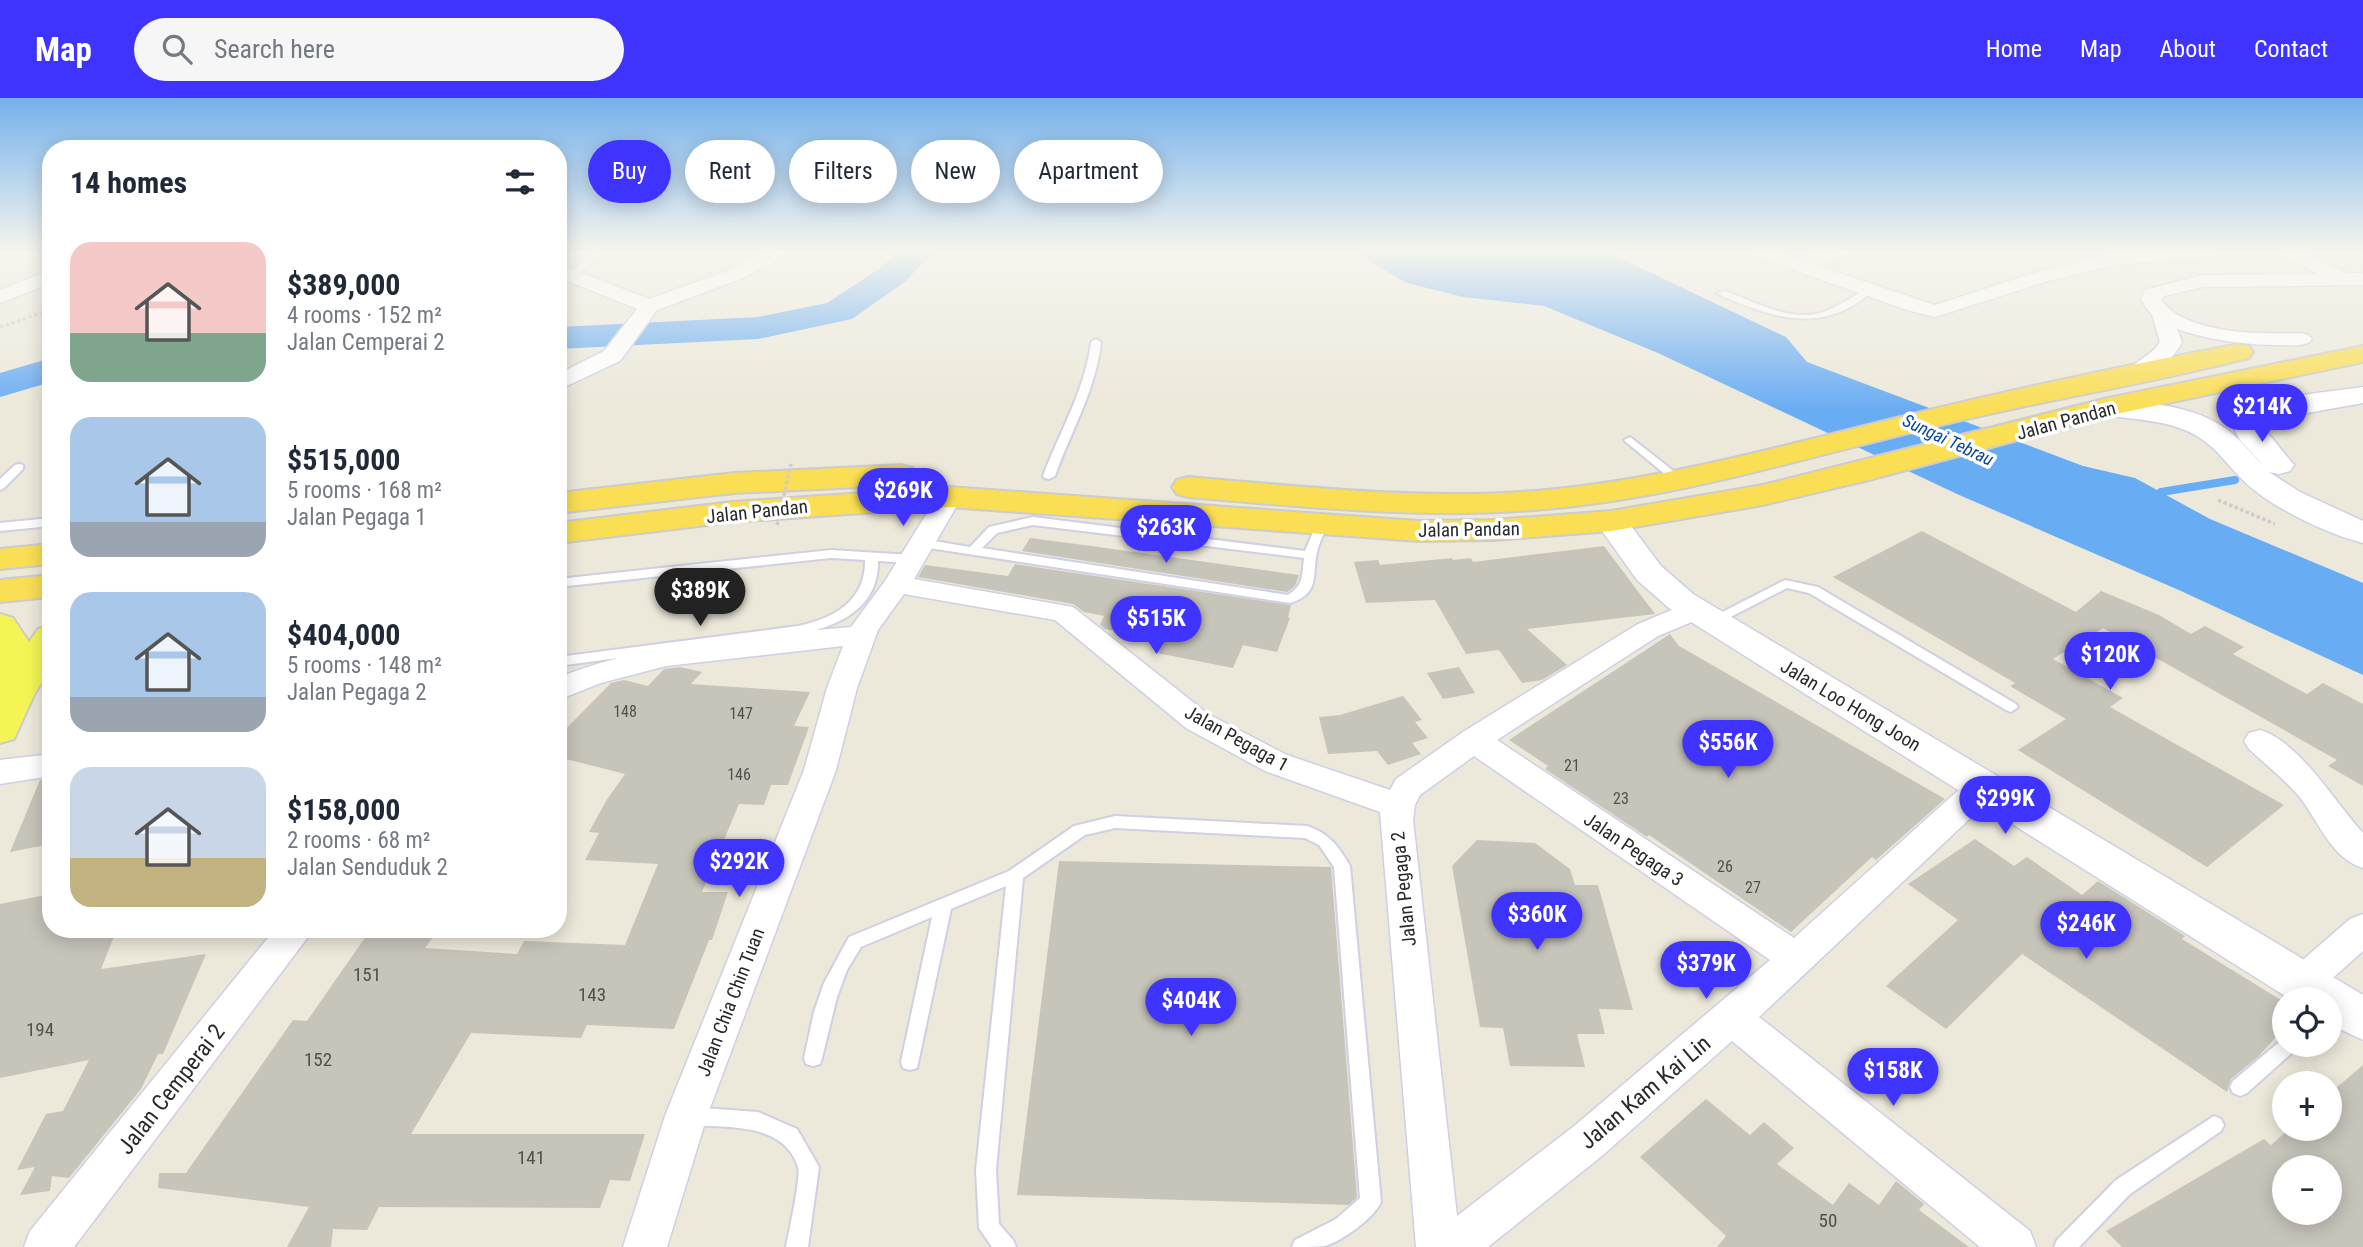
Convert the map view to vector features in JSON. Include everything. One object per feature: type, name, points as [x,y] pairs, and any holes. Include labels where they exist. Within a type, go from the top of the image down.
[{"type":"highway","name":"Jalan Pandan","points":[[567,502],[734,483],[832,477],[980,474],[1049,476],[1350,499],[1474,502],[1594,494],[1813,447],[2005,400],[2332,334]]},
{"type":"highway","name":"Jalan Pandan","points":[[567,532],[743,511],[949,496],[1315,540],[1419,531],[1493,530],[1611,521],[1763,495],[2050,425],[2108,407],[2363,354]]},
{"type":"highway","points":[[0,559],[42,553]]},
{"type":"highway","points":[[0,591],[42,558]]},
{"type":"main road","points":[[0,626],[10,642],[7,712]]},
{"type":"main road","points":[[7,712],[42,652]]},
{"type":"street","points":[[627,304],[646,313]]},
{"type":"street","points":[[567,378],[612,356],[646,313],[668,304]]},
{"type":"street","points":[[1912,304],[1935,311],[1964,304]]},
{"type":"street","points":[[2139,371],[2165,353],[2171,342],[2162,315],[2153,304]]},
{"type":"street","points":[[2162,315],[2193,329],[2221,337],[2332,334]]},
{"type":"street","points":[[2363,395],[2269,412],[2248,419],[2245,423],[2260,463],[2280,494],[2363,533]]},
{"type":"street","points":[[2108,407],[2176,418],[2218,436],[2231,448],[2291,476],[2320,496],[2363,516]]},
{"type":"street","name":"Jalan Chia Chin Tuan","points":[[645,1247],[685,1116],[820,770],[842,688],[862,635],[949,496]]},
{"type":"street","name":"Jalan Loo Hong Joon","points":[[1611,521],[1649,573],[1704,615],[2309,987]]},
{"type":"street","name":"Jalan Pegaga 1","points":[[910,562],[1063,612],[1197,721],[1276,763],[1398,805]]},
{"type":"street","name":"Jalan Pegaga 2","points":[[1438,1247],[1397,834],[1398,805],[1408,788],[1474,740],[1648,629],[1704,615]]},
{"type":"street","points":[[567,686],[582,678],[639,662],[862,635]]},
{"type":"street","name":"Jalan Pegaga 3","points":[[1474,740],[1795,958]]},
{"type":"street","points":[[2260,741],[2310,787],[2332,821],[2363,855]]},
{"type":"street","points":[[0,772],[42,759]]},
{"type":"street","name":"Jalan Kam Kai Lin","points":[[1453,1247],[1588,1141],[1732,1018],[1984,786]]},
{"type":"street","points":[[2339,987],[2363,929]]},
{"type":"street","name":"Jalan Cemperai 2","points":[[46,1247],[289,938]]},
{"type":"street","points":[[1732,1018],[2014,1247]]},
{"type":"lane","points":[[1751,304],[1769,310],[1815,317],[1848,304]]},
{"type":"lane","points":[[1049,476],[1059,445],[1085,394],[1093,368],[1096,342]]},
{"type":"lane","points":[[1630,440],[1676,478]]},
{"type":"lane","points":[[0,486],[19,467]]},
{"type":"lane","points":[[567,582],[831,554],[910,562],[973,551],[1290,599],[1304,592],[1311,577],[1315,540],[1032,521],[993,530],[973,551]]},
{"type":"lane","points":[[0,527],[42,548]]},
{"type":"lane","points":[[567,661],[795,629],[836,620],[850,610],[867,587],[873,572],[871,556]]},
{"type":"lane","points":[[1704,615],[1785,584],[1798,585],[1812,590],[2011,707]]},
{"type":"lane","points":[[813,1058],[822,1013],[839,964],[855,942],[1015,875],[1080,830],[1115,822],[1307,832],[1325,841],[1342,866],[1371,1202],[1343,1226],[1302,1247]]},
{"type":"lane","points":[[1006,1247],[989,1228],[986,1170],[1015,875]]},
{"type":"lane","points":[[910,1062],[943,905]]},
{"type":"lane","points":[[2240,1087],[2274,1057]]},
{"type":"lane","points":[[685,1116],[758,1121],[790,1135],[809,1167],[797,1247]]},
{"type":"lane","points":[[2064,1247],[2123,1187],[2214,1125]]},
{"type":"path","points":[[0,327],[42,313]]},
{"type":"path","points":[[777,525],[791,464]]},
{"type":"water","name":"Sungai Tebrau","points":[[1523,304],[1716,304],[1786,337],[1807,362],[2083,466],[2135,478],[2210,519],[2363,583],[2363,675],[2181,591],[1957,494],[1658,353],[1544,306]]},
{"type":"building","points":[[1922,531],[2076,612],[2101,591],[2159,615],[2191,634],[2205,626],[2244,647],[2233,654],[2307,694],[2323,683],[2363,704],[2363,786],[2328,766],[2337,760],[2103,628],[2053,659],[2123,698],[2110,707],[2284,805],[2207,867],[2018,750],[2066,719],[2010,686],[2015,683],[1833,577]]},
{"type":"building","points":[[1030,538],[1299,575],[1295,586],[1287,592],[1022,551]]},
{"type":"building","points":[[1604,546],[1655,614],[1527,629],[1567,665],[1542,680],[1522,683],[1499,650],[1466,654],[1435,600],[1366,603],[1354,562],[1378,560],[1380,565],[1471,558],[1473,562]]},
{"type":"building","points":[[1015,564],[1291,605],[1290,618],[1277,652],[1243,645],[1233,668],[1157,653],[1164,639],[1105,629],[1100,625],[1104,616],[1084,612],[1073,604],[918,577],[925,565],[1008,576]]},
{"type":"building","points":[[1670,634],[1679,646],[1945,799],[1876,860],[1872,857],[1791,932],[1649,835],[1647,837],[1545,769],[1548,766],[1509,740]]},
{"type":"building","points":[[680,667],[702,672],[691,684],[810,692],[794,726],[809,727],[788,785],[771,785],[764,805],[739,804],[702,892],[728,892],[712,940],[709,940],[674,1029],[587,1025],[581,1038],[471,1033],[411,1134],[645,1134],[630,1181],[610,1180],[600,1208],[379,1207],[367,1230],[333,1229],[331,1247],[287,1247],[309,1207],[158,1188],[159,1173],[186,1173],[293,1020],[307,1021],[365,938],[432,938],[425,948],[517,954],[524,941],[625,945],[658,864],[585,860],[599,833],[589,832],[625,774],[567,759],[567,728],[611,683],[624,680],[648,686],[664,669]]},
{"type":"building","points":[[1459,667],[1475,693],[1443,699],[1427,673]]},
{"type":"building","points":[[1403,696],[1422,720],[1415,722],[1428,738],[1412,743],[1421,754],[1388,765],[1377,751],[1328,754],[1319,717],[1340,715]]},
{"type":"building","points":[[40,780],[42,846],[10,852]]},
{"type":"building","points":[[1975,839],[2014,866],[2027,857],[2082,895],[2098,881],[2185,936],[2182,939],[2272,995],[2272,1041],[2231,1079],[2227,1092],[2022,954],[1946,1029],[1886,986],[1958,920],[1908,884]]},
{"type":"building","points":[[1477,840],[1535,843],[1570,869],[1575,885],[1598,885],[1633,1010],[1599,1009],[1605,1034],[1577,1034],[1585,1067],[1510,1066],[1503,1028],[1480,1027],[1452,866]]},
{"type":"building","points":[[1059,861],[1331,867],[1357,1197],[1349,1205],[1017,1195]]},
{"type":"building","points":[[42,896],[42,938],[113,938],[101,969],[206,954],[163,1054],[158,1054],[141,1089],[69,1178],[52,1176],[50,1191],[20,1195],[35,1167],[17,1170],[46,1114],[63,1111],[89,1060],[0,1078],[0,904]]},
{"type":"building","points":[[2363,1065],[2363,1247],[2122,1247],[2106,1231],[2264,1139],[2271,1145],[2276,1141],[2342,1141],[2342,1083]]},
{"type":"building","points":[[1706,1099],[1750,1135],[1764,1122],[1794,1148],[1777,1164],[1833,1205],[1849,1183],[1879,1205],[1896,1181],[1924,1204],[1919,1210],[1969,1247],[1717,1247],[1726,1236],[1640,1157]]},
{"type":"waterway","points":[[567,338],[758,328],[839,311],[850,304]]},
{"type":"waterway","points":[[0,385],[42,373]]},
{"type":"waterway","points":[[2161,492],[2235,480]]}]
